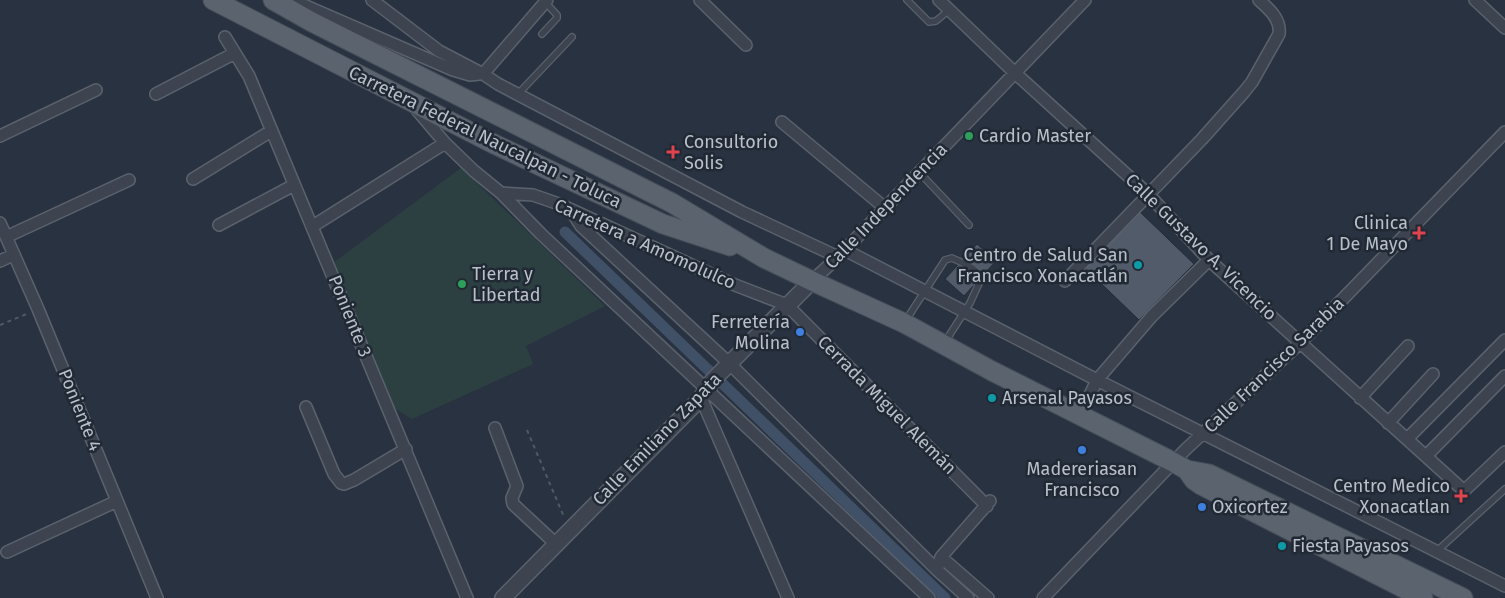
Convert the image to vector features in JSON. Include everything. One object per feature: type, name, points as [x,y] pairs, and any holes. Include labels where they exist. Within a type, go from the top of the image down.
[{"type":"main road","name":"Carretera Federal Naucalpan - Toluca","points":[[213,0],[494,144],[663,224],[764,258]]},
{"type":"main road","name":"Carretera Federal Naucalpan - Toluca","points":[[273,0],[312,22],[672,203],[764,258],[904,323],[943,346],[1180,466],[1209,474],[1463,598]]},
{"type":"main road","name":"Carretera Federal Naucalpan - Toluca","points":[[1180,466],[1201,485],[1423,598]]},
{"type":"street","points":[[293,0],[312,22]]},
{"type":"street","points":[[293,0],[453,70],[470,75],[483,74],[546,1]]},
{"type":"street","points":[[372,0],[439,51],[725,203],[924,291],[1202,434],[1505,586]]},
{"type":"street","points":[[700,0],[746,45]]},
{"type":"street","name":"Calle Gustavo A. Vicencio","points":[[939,0],[1014,72],[1148,194],[1209,260],[1462,489],[1466,489],[1505,452]]},
{"type":"street","name":"Calle Independencia","points":[[812,281],[1085,0]]},
{"type":"street","points":[[1065,281],[1252,82],[1279,34],[1280,24],[1271,11],[1259,0]]},
{"type":"street","points":[[1475,0],[1505,28]]},
{"type":"street","name":"Poniente 3","points":[[225,37],[249,76],[467,598]]},
{"type":"street","points":[[156,94],[235,52]]},
{"type":"street","points":[[0,136],[96,90]]},
{"type":"street","points":[[398,95],[423,116],[445,144],[501,193],[541,234],[968,598]]},
{"type":"street","points":[[782,122],[885,208]]},
{"type":"street","points":[[193,179],[271,131]]},
{"type":"street","name":"Calle Francisco Sarabia","points":[[1043,598],[1180,466],[1202,434],[1301,342],[1505,132]]},
{"type":"street","points":[[313,226],[445,144]]},
{"type":"street","points":[[2,229],[129,180]]},
{"type":"street","points":[[218,225],[294,185]]},
{"type":"street","name":"Carretera a Amomolulco","points":[[501,193],[533,195],[546,199],[735,285],[787,305]]},
{"type":"street","points":[[570,209],[582,226],[714,381],[929,598]]},
{"type":"street","name":"Poniente 4","points":[[2,229],[38,309],[157,598]]},
{"type":"street","points":[[0,261],[13,255]]},
{"type":"street","points":[[1080,416],[1097,380],[1152,316],[1209,260]]},
{"type":"street","name":"Calle Emiliano Zapata","points":[[503,598],[812,281]]},
{"type":"street","name":"Cerrada Miguel Alemán","points":[[787,305],[989,503],[941,557]]},
{"type":"street","points":[[1407,439],[1505,340]]},
{"type":"street","points":[[1360,398],[1408,346]]},
{"type":"street","points":[[1388,423],[1433,374]]},
{"type":"street","points":[[1426,456],[1505,376]]},
{"type":"street","points":[[714,381],[788,598]]},
{"type":"street","points":[[306,407],[334,474],[341,483],[344,484],[354,480],[406,449]]},
{"type":"street","points":[[495,428],[516,486],[512,498],[513,504],[556,544]]},
{"type":"street","points":[[7,552],[117,501]]},
{"type":"street","points":[[937,570],[941,557],[988,598]]},
{"type":"lane","points":[[907,0],[929,22],[936,21],[949,10]]},
{"type":"lane","points":[[542,34],[557,18],[557,15],[546,1]]},
{"type":"lane","points":[[518,94],[572,37]]},
{"type":"lane","points":[[919,172],[969,225]]},
{"type":"lane","points":[[904,323],[945,260],[952,258],[976,271],[982,279],[970,303],[943,346]]},
{"type":"lane","points":[[1436,552],[1505,489]]},
{"type":"path","points":[[0,325],[38,309]]},
{"type":"path","points":[[527,430],[570,530]]},
{"type":"green space","name":"Tierra y Libertad","points":[[461,168],[605,306],[526,346],[533,364],[412,419],[388,404],[333,263]]},
{"type":"building","name":"Centro de Salud San Francisco Xonacatlán","points":[[1138,210],[1194,264],[1139,320],[1083,266]]},
{"type":"building","points":[[977,244],[996,261],[964,296],[945,279]]},
{"type":"waterway","points":[[565,232],[945,598]]},
{"type":"place","name":"Cardio Master","points":[[969,136]]},
{"type":"place","name":"Consultorio Solis","points":[[673,152]]},
{"type":"place","name":"Clinica 1 De Mayo","points":[[1419,233]]},
{"type":"place","name":"Centro de Salud San Francisco Xonacatlán","points":[[1138,265]]},
{"type":"place","name":"Tierra y Libertad","points":[[462,284]]},
{"type":"place","name":"Ferretería Molina","points":[[800,332]]},
{"type":"place","name":"Arsenal Payasos","points":[[992,398]]},
{"type":"place","name":"Madereriasan Francisco","points":[[1082,450]]},
{"type":"place","name":"Centro Medico Xonacatlan","points":[[1461,496]]},
{"type":"place","name":"Oxicortez","points":[[1202,507]]},
{"type":"place","name":"Fiesta Payasos","points":[[1282,546]]}]
